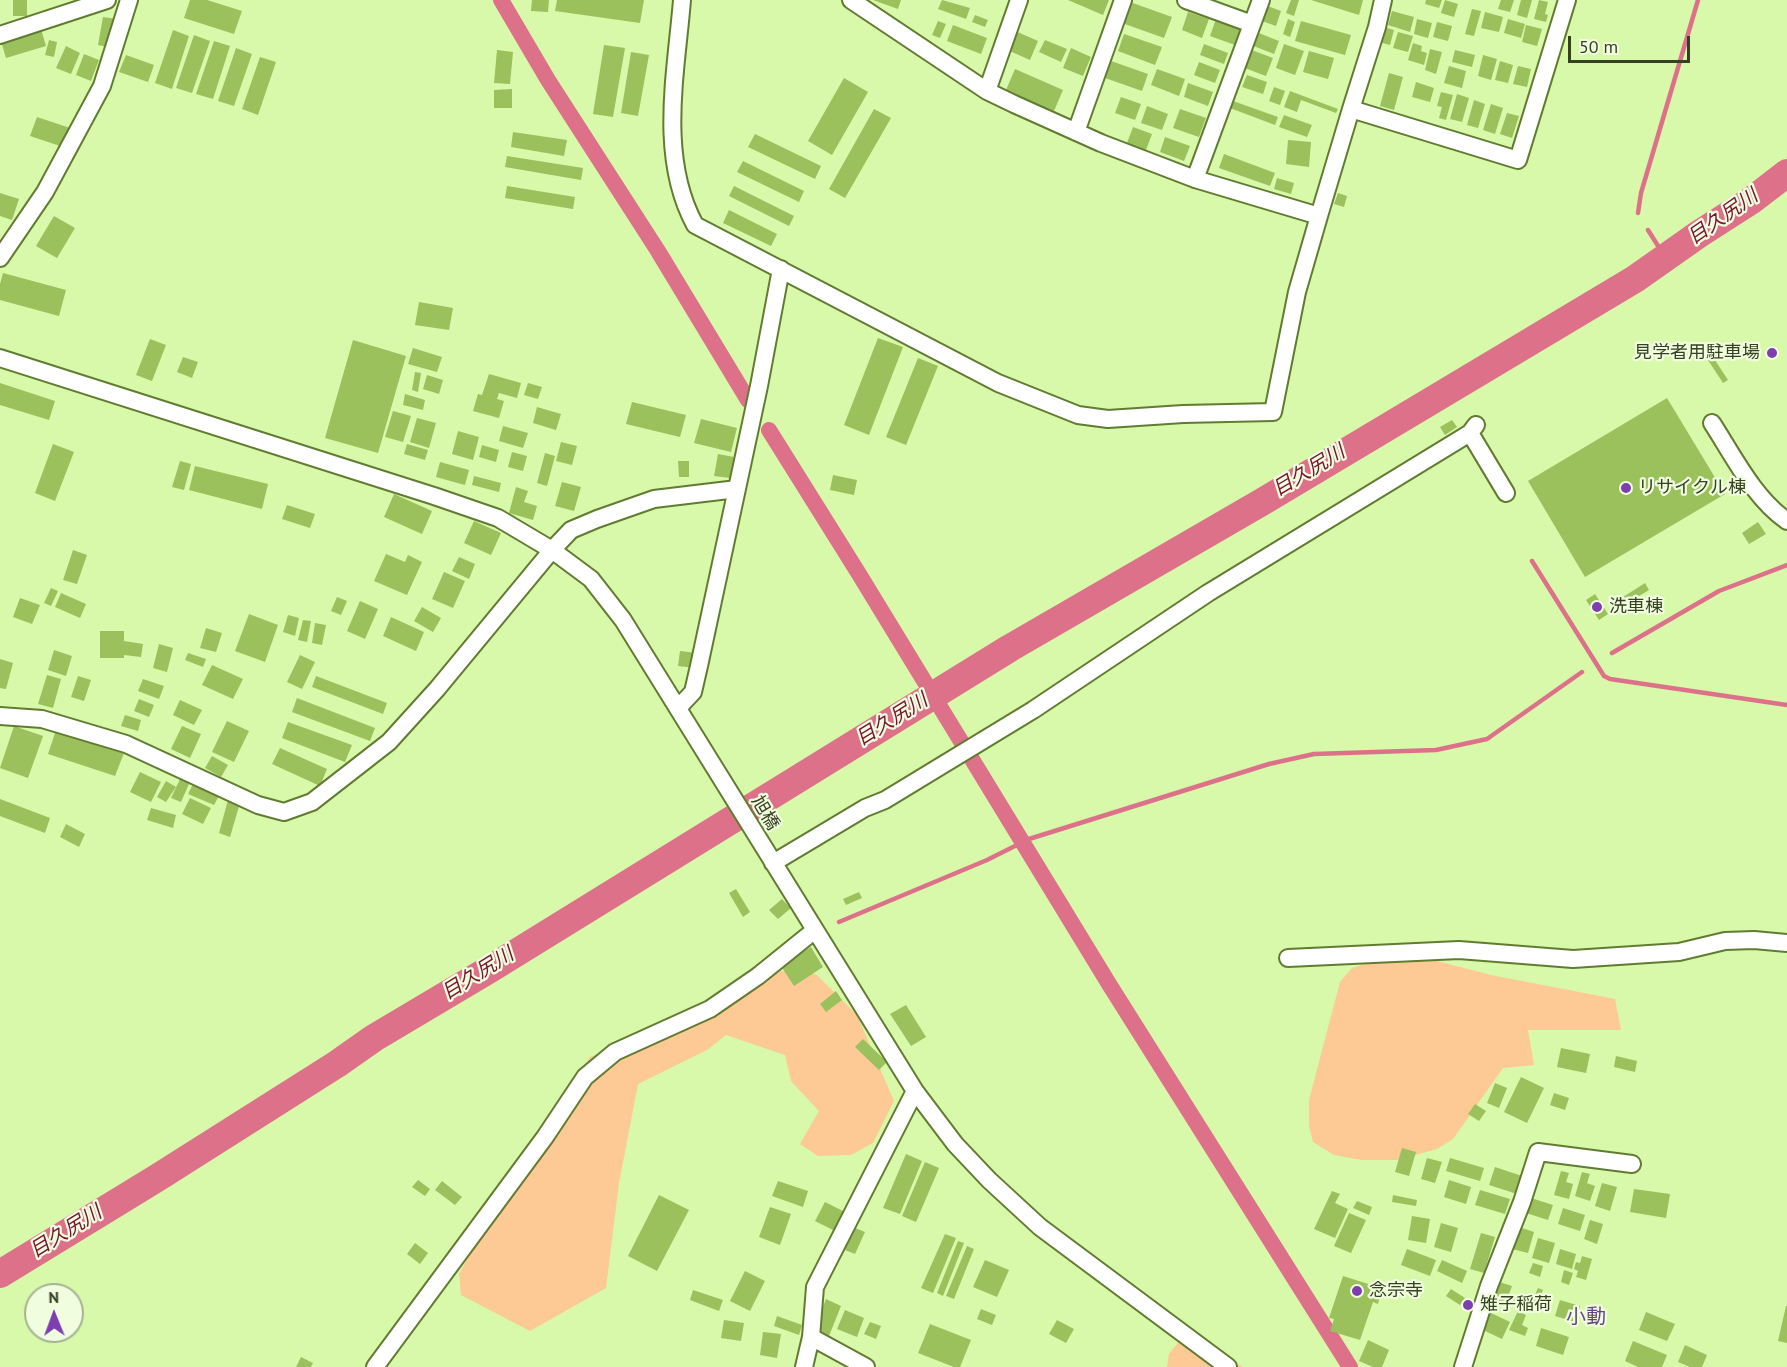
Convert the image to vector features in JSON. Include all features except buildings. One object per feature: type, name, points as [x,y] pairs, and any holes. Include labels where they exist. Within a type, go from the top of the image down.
[{"type":"street","points":[[0,35],[107,0]]},
{"type":"street","points":[[0,258],[45,192],[102,86],[129,0]]},
{"type":"street","points":[[682,0],[672,114],[676,176],[685,207],[695,225],[998,383],[1078,415],[1108,419],[1183,414],[1273,412],[1298,292],[1383,0]]},
{"type":"street","points":[[987,91],[1019,0]]},
{"type":"street","points":[[1076,132],[1123,0]]},
{"type":"street","points":[[1186,0],[1252,24]]},
{"type":"street","points":[[1196,178],[1261,0]]},
{"type":"street","points":[[1351,108],[1518,160],[1567,0]]},
{"type":"street","points":[[857,2],[987,91],[1076,132],[1196,178],[1319,216]]},
{"type":"street","points":[[678,708],[693,692],[781,269]]},
{"type":"street","name":"旭橋","points":[[0,358],[488,514],[552,550],[591,579],[623,620],[915,1091],[955,1144],[989,1180],[1040,1227],[1228,1367]]},
{"type":"street","points":[[1712,423],[1760,496],[1771,509],[1787,521]]},
{"type":"street","points":[[771,860],[894,794],[1033,710],[1208,593],[1473,429],[1506,492]]},
{"type":"street","points":[[0,716],[42,719],[126,744],[258,805],[284,812],[312,802],[389,742],[437,689],[571,530],[654,499],[737,489]]},
{"type":"street","points":[[375,1367],[545,1137],[585,1077],[615,1052],[710,1009],[758,976],[815,930]]},
{"type":"street","points":[[1288,958],[1459,950],[1573,959],[1679,952],[1725,940],[1787,943]]},
{"type":"street","points":[[804,1367],[811,1338],[815,1287],[915,1091]]},
{"type":"street","points":[[1462,1367],[1538,1152],[1632,1164]]},
{"type":"street","points":[[811,1338],[866,1367]]},
{"type":"shaded area","points":[[1437,961],[1491,975],[1615,999],[1621,1030],[1528,1030],[1534,1065],[1503,1068],[1453,1139],[1437,1149],[1397,1160],[1362,1160],[1334,1155],[1313,1142],[1309,1126],[1309,1100],[1340,982],[1352,968],[1372,962]]},
{"type":"shaded area","points":[[773,971],[805,971],[817,975],[857,1015],[894,1101],[873,1143],[851,1155],[818,1156],[800,1144],[819,1111],[791,1081],[785,1055],[726,1035],[707,1050],[638,1084],[619,1183],[606,1288],[530,1331],[461,1295],[459,1274],[532,1143],[590,1057],[682,1020]]},
{"type":"shaded area","points":[[1181,1339],[1217,1352],[1243,1367],[1167,1367],[1169,1354]]},
{"type":"waterway","points":[[501,0],[548,80],[658,251],[748,400]]},
{"type":"waterway","points":[[1638,213],[1641,193],[1698,0]]},
{"type":"waterway","name":"目久尻川","points":[[0,1274],[157,1178],[374,1038],[490,969],[1010,648],[1262,502],[1635,279],[1752,200],[1787,173]]},
{"type":"waterway","points":[[1648,230],[1665,257]]},
{"type":"waterway","points":[[769,430],[1109,984],[1350,1367]]},
{"type":"waterway","points":[[1532,561],[1604,676],[1610,679],[1787,705]]},
{"type":"waterway","points":[[1612,653],[1719,591],[1787,565]]},
{"type":"waterway","points":[[839,922],[987,860],[1029,839],[1269,764],[1314,754],[1436,750],[1487,739],[1582,672]]},
{"type":"place","name":"見学者用駐車場","points":[[1772,353]]},
{"type":"place","name":"リサイクル棟","points":[[1626,488]]},
{"type":"place","name":"洗車棟","points":[[1597,607]]},
{"type":"place","name":"念宗寺","points":[[1357,1291]]},
{"type":"place","name":"雉子稲荷","points":[[1468,1305]]},
{"type":"district","name":"小動","points":[[1586,1317]]}]
